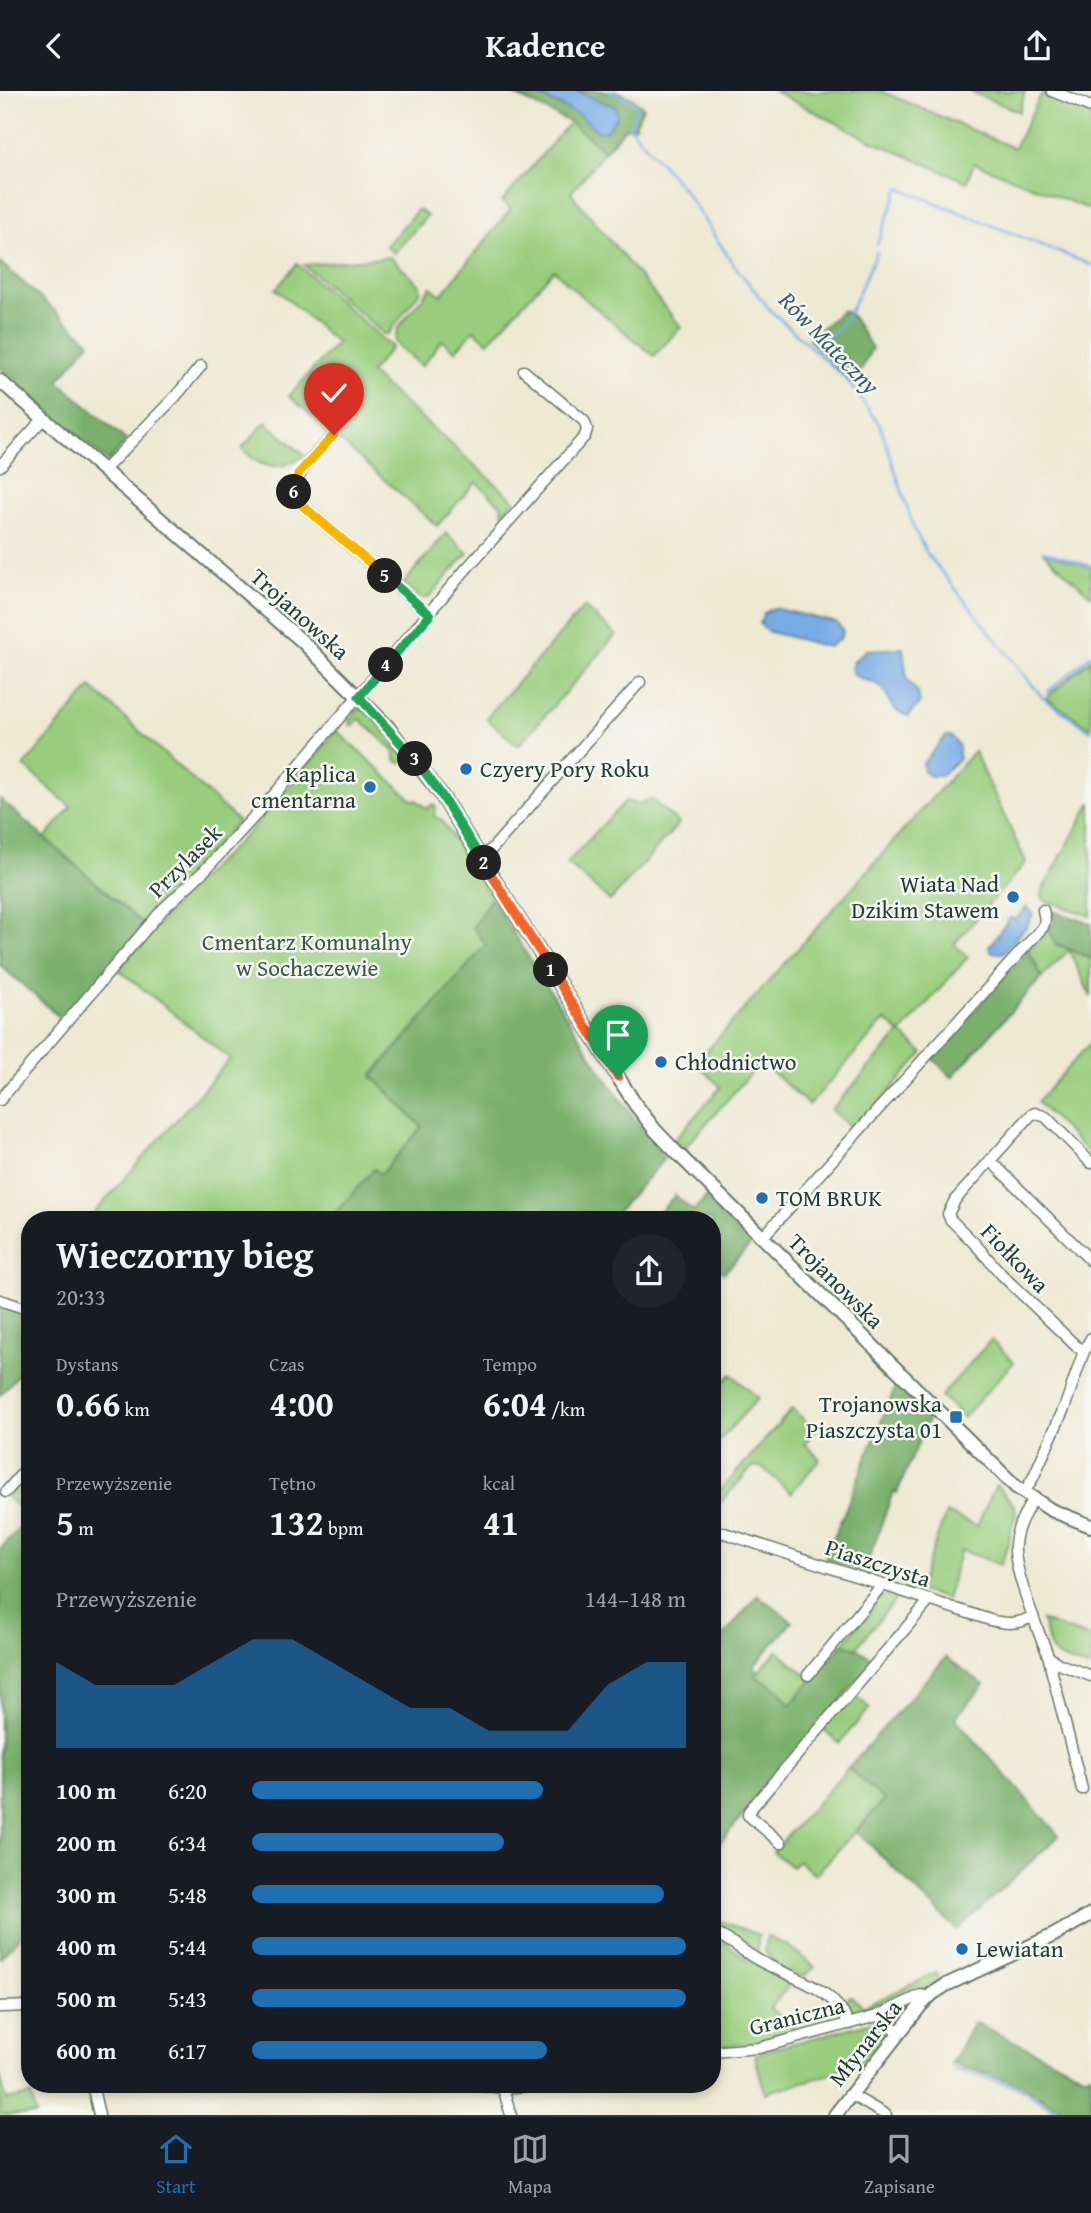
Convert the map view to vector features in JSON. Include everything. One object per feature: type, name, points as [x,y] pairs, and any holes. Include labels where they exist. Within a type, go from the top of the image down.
[{"type":"street","points":[[1052,91],[1091,107]]},
{"type":"street","points":[[104,470],[175,397],[201,366]]},
{"type":"street","name":"Przylasek","points":[[0,1100],[163,909],[205,870],[248,824],[430,615],[467,568],[585,436],[587,429],[584,421],[524,371]]},
{"type":"street","name":"Trojanowska","points":[[0,381],[303,642],[359,697],[413,756],[440,793],[635,1104],[675,1151],[1002,1474],[1028,1496],[1051,1510],[1091,1526]]},
{"type":"street","points":[[0,465],[44,418]]},
{"type":"street","points":[[334,435],[298,474],[294,490],[296,500],[430,615]]},
{"type":"street","points":[[480,856],[491,850],[640,683]]},
{"type":"street","points":[[762,1238],[1043,927],[1043,910]]},
{"type":"street","points":[[1091,1163],[1039,1113],[1031,1115],[990,1160],[1091,1261]]},
{"type":"street","name":"Fiołkowa","points":[[990,1160],[955,1200],[949,1209],[950,1219],[1003,1276],[1084,1351]]},
{"type":"street","points":[[0,1300],[21,1307]]},
{"type":"street","points":[[1082,1790],[1051,1669],[1051,1658],[1033,1616],[1015,1546],[1033,1478],[1091,1338]]},
{"type":"street","points":[[6,1492],[21,1475]]},
{"type":"street","name":"Piaszczysta","points":[[721,1532],[1001,1622],[1023,1622],[1033,1616]]},
{"type":"street","points":[[808,1675],[882,1585]]},
{"type":"street","points":[[781,1843],[748,1815],[749,1811],[930,1600]]},
{"type":"street","points":[[1051,1658],[1059,1664],[1091,1676]]},
{"type":"street","points":[[928,1997],[946,1985],[1054,1935],[1091,1914]]},
{"type":"street","points":[[721,1936],[774,1969],[816,1986],[833,2000],[849,2024]]},
{"type":"street","name":"Graniczna","points":[[721,2051],[759,2048],[877,2016],[921,1995],[928,1997]]},
{"type":"street","name":"Młynarska","points":[[835,2115],[928,1997]]},
{"type":"street","points":[[0,2007],[21,2006]]},
{"type":"street","points":[[877,2016],[899,2032]]},
{"type":"street","points":[[94,2093],[99,2115]]},
{"type":"street","points":[[504,2093],[511,2115]]},
{"type":"street","points":[[850,2095],[886,2115]]},
{"type":"green space","points":[[507,91],[616,91],[632,98],[643,107],[635,126],[625,128],[605,151],[570,122]]},
{"type":"green space","points":[[774,91],[881,91],[1014,148],[1042,93],[1091,115],[1091,210],[974,163],[967,182],[868,139]]},
{"type":"green space","points":[[969,91],[1025,91],[1019,112]]},
{"type":"green space","points":[[570,122],[605,151],[571,193],[681,327],[654,356],[554,270],[488,342],[474,330],[455,351],[442,340],[422,366],[395,341],[398,328],[431,287],[441,295],[511,209],[502,202]]},
{"type":"green space","points":[[418,209],[427,216],[394,253],[386,246]]},
{"type":"green space","points":[[390,257],[419,284],[421,290],[388,334],[384,334],[304,265]]},
{"type":"green space","points":[[0,262],[90,342],[58,381],[127,441],[108,462],[0,368]]},
{"type":"green space","points":[[297,264],[392,347],[370,373],[514,500],[503,514],[501,505],[476,482],[437,526],[289,396],[337,343],[276,289]]},
{"type":"green space","points":[[843,310],[851,315],[872,348],[854,384],[809,339]]},
{"type":"green space","points":[[266,422],[304,455],[289,464],[277,466],[266,465],[253,459],[242,448]]},
{"type":"green space","points":[[446,533],[468,553],[428,598],[420,598],[403,584]]},
{"type":"green space","points":[[1043,552],[1091,567],[1091,596]]},
{"type":"green space","points":[[584,607],[616,635],[518,746],[486,718]]},
{"type":"green space","points":[[1091,659],[1091,728],[1046,698]]},
{"type":"green space","points":[[91,687],[238,821],[145,926],[45,838],[71,807],[24,766]]},
{"type":"green space","points":[[358,709],[367,710],[405,758],[401,763],[395,760],[395,752],[360,719],[352,726],[350,724],[349,719]]},
{"type":"green space","name":"Cmentarz Komunalny w Sochaczewie","points":[[336,730],[412,800],[417,800],[427,809],[433,804],[436,808],[434,815],[441,819],[491,898],[488,904],[486,945],[372,1076],[422,1127],[381,1175],[374,1170],[337,1211],[96,1211],[230,1059],[118,969],[190,888],[249,832]]},
{"type":"green space","points":[[974,751],[1026,862],[954,944],[968,957],[901,1033],[923,1053],[854,1131],[831,1110],[900,1033],[885,1020],[809,1105],[761,1062],[687,1145],[687,1154],[674,1140],[721,1087],[696,1063]]},
{"type":"green space","points":[[0,799],[145,926],[64,1021],[0,965]]},
{"type":"green space","points":[[651,799],[679,823],[610,901],[567,863],[625,801],[638,804]]},
{"type":"green space","points":[[1091,802],[1091,916],[1044,900],[1041,893]]},
{"type":"green space","points":[[491,898],[607,1080],[664,1159],[618,1211],[337,1211],[374,1169],[381,1174],[422,1127],[372,1076],[486,945],[473,927]]},
{"type":"green space","points":[[1052,911],[1091,923],[1091,961],[1089,957],[1056,944],[1049,928],[1055,921]]},
{"type":"green space","points":[[1049,928],[1056,944],[1089,958],[1091,961],[1091,997],[1069,950],[1042,977],[1028,950]]},
{"type":"green space","points":[[1028,950],[1042,977],[952,1077],[932,1058]]},
{"type":"green space","points":[[1091,1042],[1091,1155],[1037,1102]]},
{"type":"green space","points":[[675,1195],[693,1211],[661,1211]]},
{"type":"green space","points":[[707,1196],[754,1241],[724,1273],[721,1271],[721,1211],[693,1211]]},
{"type":"green space","points":[[0,1304],[21,1312],[21,1371],[0,1395]]},
{"type":"green space","points":[[991,1340],[1014,1362],[963,1418],[941,1396]]},
{"type":"green space","points":[[731,1374],[758,1398],[721,1439],[721,1385]]},
{"type":"green space","points":[[897,1383],[930,1415],[897,1493],[893,1492],[864,1572],[825,1559]]},
{"type":"green space","points":[[792,1409],[815,1430],[805,1444],[820,1459],[791,1493],[762,1467],[752,1467],[721,1502],[721,1490]]},
{"type":"green space","points":[[21,1481],[21,1510],[7,1497]]},
{"type":"green space","points":[[996,1485],[1013,1504],[1016,1514],[1009,1546],[1001,1565],[961,1550],[946,1599],[918,1590],[946,1513],[977,1526]]},
{"type":"green space","points":[[21,1527],[21,1935],[0,1958],[0,1549]]},
{"type":"green space","points":[[887,1594],[899,1595],[856,1648],[843,1644],[879,1599]]},
{"type":"green space","points":[[758,1595],[792,1622],[754,1666],[759,1671],[755,1676],[779,1690],[790,1705],[843,1644],[856,1648],[875,1660],[721,1841],[721,1639]]},
{"type":"green space","points":[[1042,1621],[1091,1638],[1091,1661],[1088,1668],[1058,1657],[1051,1650]]},
{"type":"green space","points":[[777,1651],[812,1680],[790,1706],[755,1676]]},
{"type":"green space","points":[[946,1657],[984,1685],[955,1718],[1059,1836],[957,1930],[856,1831],[884,1800],[848,1768]]},
{"type":"green space","points":[[852,1693],[870,1708],[839,1743],[822,1729]]},
{"type":"green space","points":[[848,1768],[884,1800],[815,1875],[798,1860],[792,1867],[773,1852]]},
{"type":"green space","points":[[721,1921],[759,1935],[758,1956],[721,1934]]},
{"type":"green space","points":[[767,1937],[787,1945],[815,1967],[803,1977],[779,1968],[765,1951]]},
{"type":"green space","points":[[721,1940],[749,1961],[790,1981],[770,2008],[799,2031],[757,2043],[721,2046]]},
{"type":"green space","points":[[936,1973],[939,1982],[883,2009],[860,2014],[843,2005],[850,1996],[864,2007]]},
{"type":"green space","points":[[876,2021],[885,2025],[888,2036],[866,2064],[765,2093],[755,2056],[761,2052]]},
{"type":"green space","points":[[974,2022],[1086,2076],[1091,2074],[1091,2115],[1051,2104],[1019,2084],[951,2064]]},
{"type":"green space","points":[[0,2075],[6,2100],[31,2095],[36,2115],[0,2115]]},
{"type":"water","points":[[528,91],[576,91],[616,107],[617,116],[606,131],[598,131],[578,114]]},
{"type":"water","points":[[774,608],[837,623],[843,631],[840,639],[828,647],[767,631],[760,624],[764,613]]},
{"type":"water","points":[[903,648],[907,679],[918,693],[920,703],[908,716],[892,707],[882,688],[852,673],[852,663],[866,650]]},
{"type":"water","points":[[946,736],[951,736],[959,746],[959,759],[940,776],[930,776],[924,772],[923,763]]},
{"type":"water","points":[[1027,907],[1033,914],[1027,926],[1003,953],[991,952],[989,947],[1009,919],[1011,917],[1015,920]]},
{"type":"waterway","name":"Rów Mateczny","points":[[610,91],[632,101],[638,107],[629,126],[684,190],[734,265],[771,311],[846,379],[880,425],[915,531],[928,555],[1043,698],[1091,731]]},
{"type":"waterway","points":[[877,244],[899,188],[1091,265]]},
{"type":"waterway","points":[[815,351],[847,318],[877,252]]},
{"type":"waterway","points":[[1043,551],[1091,566]]},
{"type":"waterway","points":[[1048,692],[1091,655]]},
{"type":"waterway","points":[[953,2069],[1018,2087],[1050,2107],[1078,2115]]},
{"type":"place","name":"Czyery Pory Roku","points":[[466,769]]},
{"type":"place","name":"Kaplica cmentarna","points":[[370,787]]},
{"type":"place","name":"Wiata Nad Dzikim Stawem","points":[[1013,897]]},
{"type":"place","name":"Chłodnictwo","points":[[661,1062]]},
{"type":"place","name":"TOM BRUK","points":[[762,1198]]},
{"type":"place","name":"Trojanowska Piaszczysta 01","points":[[956,1417]]},
{"type":"place","name":"Lewiatan","points":[[962,1949]]},
{"type":"route","points":[[334,435],[298,474],[294,490],[296,500],[430,615],[359,697],[413,756],[440,793],[618,1077]]}]
